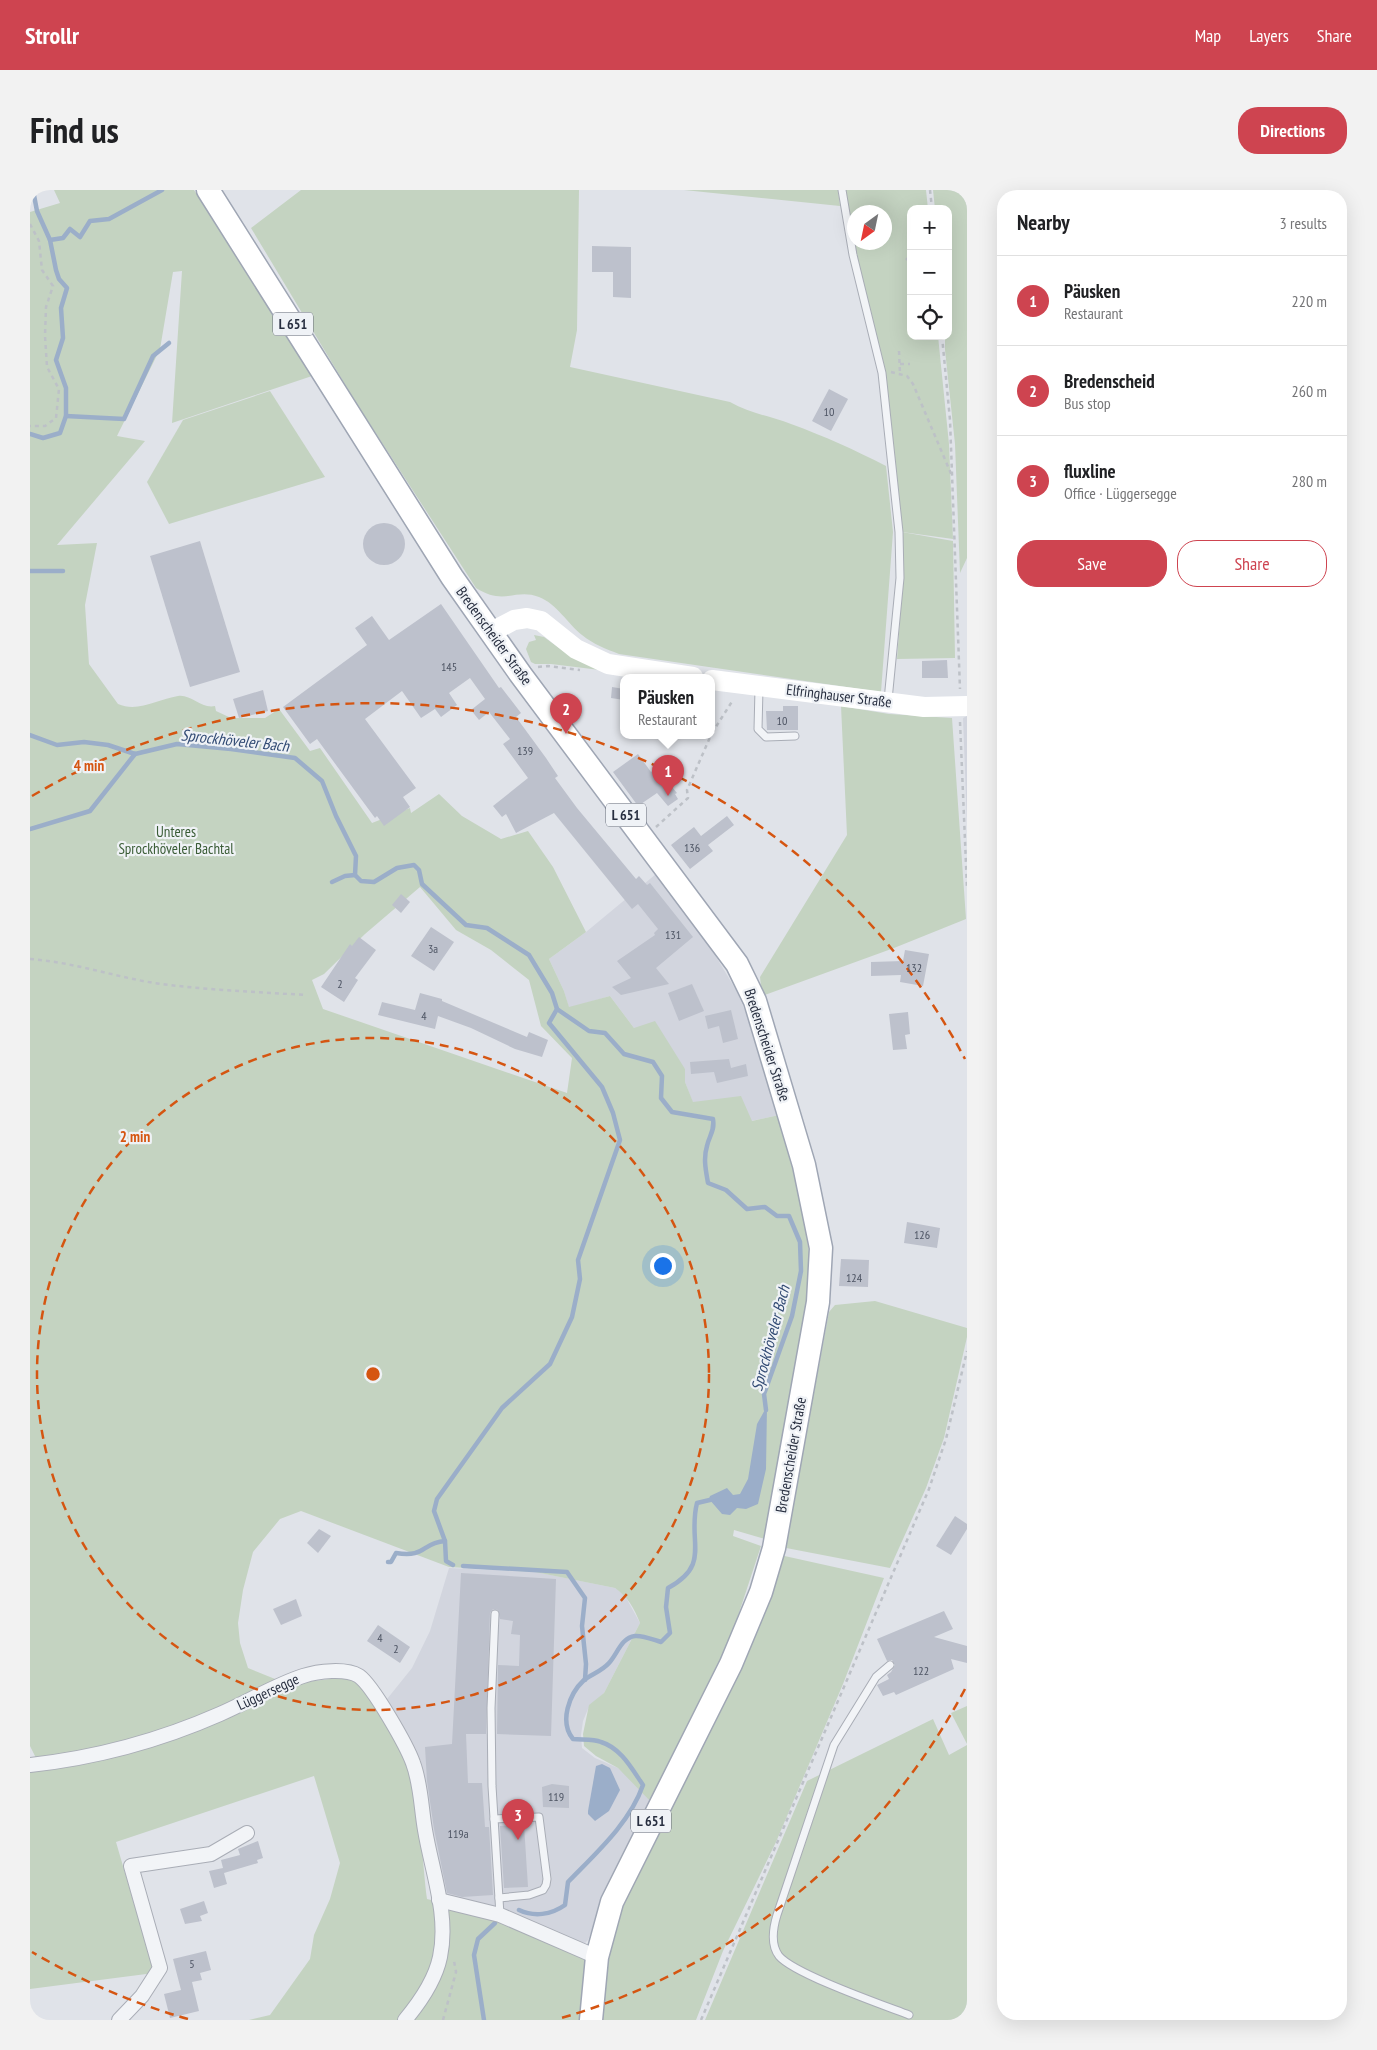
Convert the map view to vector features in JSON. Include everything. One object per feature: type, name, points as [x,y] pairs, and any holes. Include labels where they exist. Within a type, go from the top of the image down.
[{"type":"main road","name":"Bredenscheider Straße","points":[[208,190],[452,578],[521,675],[728,950],[748,984],[804,1165],[821,1248],[818,1302],[799,1419],[774,1548],[761,1592],[731,1664],[623,1876],[612,1902],[597,1957],[591,2020]]},
{"type":"main road","points":[[491,632],[514,620],[527,618],[540,621],[576,649],[608,664],[673,674]]},
{"type":"main road","name":"Elfringhauser Straße","points":[[715,680],[924,707],[963,706]]},
{"type":"street","name":"Lüggersegge","points":[[30,1765],[75,1758],[166,1734],[220,1714],[304,1676],[328,1673],[355,1673],[370,1688],[404,1741],[413,1761],[443,1919],[442,1944],[437,1968],[423,1995],[405,2020]]},
{"type":"street","points":[[119,2020],[142,1996],[160,1968],[131,1866],[211,1854],[246,1833]]},
{"type":"street","points":[[439,1900],[500,1915],[597,1957]]},
{"type":"lane","points":[[842,190],[853,255],[882,373],[899,532],[900,578],[887,703]]},
{"type":"lane","points":[[752,685],[757,702],[758,729],[766,737],[795,736]]},
{"type":"lane","points":[[496,1614],[491,1708],[494,1819],[500,1915]]},
{"type":"lane","points":[[890,1665],[876,1677],[834,1745],[777,1915],[773,1939],[779,1955],[798,1969],[909,2015]]},
{"type":"lane","points":[[494,1819],[539,1817],[547,1879],[546,1885],[538,1892],[499,1898]]},
{"type":"path","points":[[930,190],[932,205]]},
{"type":"path","points":[[30,224],[39,240],[42,270],[53,286],[46,307],[45,336],[47,367],[59,389],[56,418],[45,426],[30,426]]},
{"type":"path","points":[[942,340],[950,420],[953,479],[963,706],[967,888]]},
{"type":"path","points":[[899,351],[900,374]]},
{"type":"path","points":[[900,364],[910,364]]},
{"type":"path","points":[[882,373],[895,371],[907,376],[913,384],[953,479]]},
{"type":"path","points":[[521,675],[533,668],[548,666],[582,671]]},
{"type":"path","points":[[715,729],[752,685]]},
{"type":"path","points":[[644,838],[688,798],[687,790],[709,739]]},
{"type":"path","points":[[30,959],[55,961],[152,982],[218,991],[307,994]]},
{"type":"path","points":[[701,2020],[918,1513],[946,1440],[967,1351]]},
{"type":"shaded area","points":[[967,716],[967,824],[963,718]]},
{"type":"shaded area","points":[[656,874],[712,950],[736,990],[754,1031],[779,1115],[751,1121],[714,1100],[693,1103],[685,1082],[685,1069],[634,1028],[610,996],[569,1008],[564,991],[549,959],[586,932]]},
{"type":"shaded area","points":[[449,1568],[536,1572],[615,1588],[624,1594],[640,1623],[604,1693],[588,1709],[583,1721],[581,1735],[582,1748],[595,1758],[618,1768],[633,1781],[652,1803],[585,1943],[436,1897],[383,1704],[412,1668],[430,1631]]},
{"type":"green space","name":"Unteres Sprockhöveler Bachtal","points":[[54,190],[194,190],[315,375],[172,423],[182,271],[173,272],[160,349],[117,436],[145,441],[57,545],[97,543],[85,605],[89,664],[118,704],[133,707],[183,696],[205,705],[215,706],[216,711],[231,718],[265,718],[279,709],[310,751],[320,748],[372,823],[410,808],[411,813],[439,794],[462,816],[501,839],[528,831],[553,867],[586,932],[549,959],[564,991],[569,1007],[610,996],[634,1028],[655,1021],[685,1069],[685,1082],[693,1102],[741,1096],[752,1121],[779,1115],[801,1198],[812,1274],[765,1539],[734,1530],[733,1536],[761,1546],[733,1631],[687,1737],[652,1803],[618,1768],[596,1756],[584,1746],[583,1734],[589,1705],[604,1693],[640,1623],[630,1603],[620,1591],[615,1588],[535,1572],[449,1567],[301,1511],[280,1519],[253,1552],[243,1590],[238,1623],[240,1643],[248,1668],[280,1681],[216,1713],[117,1744],[37,1760],[30,1746],[30,212],[60,203]],"holes":[[[420,887],[456,930],[491,950],[529,980],[541,1026],[572,1058],[567,1093],[323,1009],[312,980],[324,974],[365,934]]]},
{"type":"green space","points":[[301,190],[579,190],[577,330],[570,367],[730,402],[815,433],[886,466],[893,532],[881,692],[619,654],[586,638],[557,609],[539,597],[523,594],[494,596],[476,588],[355,401],[251,228]]},
{"type":"green space","points":[[684,190],[838,190],[840,206]]},
{"type":"green space","points":[[845,190],[926,190],[928,205],[907,205],[907,340],[938,340],[949,444],[953,539],[902,532],[886,382],[855,250],[892,250],[892,205],[847,205]]},
{"type":"green space","points":[[933,190],[967,190],[967,558],[960,573],[955,444],[945,350],[945,340],[952,340],[952,205],[935,205]]},
{"type":"green space","points":[[270,391],[325,477],[169,524],[147,482],[183,420]]},
{"type":"green space","points":[[902,532],[953,541],[955,658],[897,659],[903,580]]},
{"type":"green space","points":[[534,635],[544,637],[570,656],[600,670],[535,664],[531,662],[526,649],[529,642],[536,640]]},
{"type":"green space","points":[[841,706],[889,714],[952,718],[966,919],[894,948],[762,996],[760,977],[847,835]]},
{"type":"green space","points":[[875,1301],[967,1328],[967,1337],[944,1438],[926,1488],[890,1568],[781,1547],[807,1430],[829,1312],[835,1305]]},
{"type":"green space","points":[[780,1555],[884,1578],[843,1684],[776,1842],[723,1951],[696,2020],[598,2020],[601,1962],[617,1905]]},
{"type":"green space","points":[[337,1678],[354,1679],[385,1719],[401,1745],[408,1761],[419,1820],[427,1899],[480,1912],[590,1961],[584,2020],[249,2020],[270,2015],[310,1959],[314,1935],[330,1899],[340,1863],[314,1776],[116,1842],[154,1973],[30,1989],[30,1768],[60,1766],[299,1683]]},
{"type":"green space","points":[[967,1706],[967,1744],[951,1713]]},
{"type":"green space","points":[[933,1719],[949,1755],[967,1745],[967,2020],[705,2020],[807,1781]]},
{"type":"water","points":[[767,1406],[766,1469],[758,1504],[746,1509],[737,1508],[730,1515],[722,1514],[709,1499],[710,1496],[727,1488],[733,1495],[740,1494],[748,1479],[757,1424]]},
{"type":"water","points":[[602,1764],[610,1768],[620,1790],[609,1811],[595,1821],[588,1814],[588,1811],[596,1766]]},
{"type":"building","points":[[592,246],[631,247],[631,298],[613,297],[613,272],[592,272]]},
{"type":"building","points":[[829,389],[848,399],[831,431],[812,421]]},
{"type":"building","points":[[384,523],[399,529],[405,544],[399,559],[384,565],[369,559],[363,544],[369,529]]},
{"type":"building","points":[[200,541],[240,672],[190,687],[150,556]]},
{"type":"building","points":[[441,604],[499,688],[501,687],[521,713],[516,717],[546,758],[558,776],[555,778],[577,808],[636,879],[639,876],[647,885],[650,883],[693,937],[656,968],[669,984],[621,995],[612,987],[631,978],[617,961],[655,935],[654,933],[658,929],[638,904],[632,909],[554,813],[516,833],[506,814],[502,817],[493,806],[528,778],[503,744],[510,739],[489,712],[479,720],[471,710],[485,699],[470,678],[449,693],[457,705],[441,717],[435,709],[421,718],[402,691],[365,719],[416,788],[403,797],[410,807],[384,826],[377,816],[375,818],[317,739],[310,744],[283,707],[367,645],[355,628],[372,616],[389,640]]},
{"type":"building","points":[[947,660],[948,678],[922,678],[922,661]]},
{"type":"building","points":[[612,687],[620,688],[620,699],[611,698]]},
{"type":"building","points":[[263,690],[268,711],[239,718],[233,699]]},
{"type":"building","points":[[783,706],[798,706],[798,730],[767,730],[766,711],[783,711]]},
{"type":"building","points":[[638,754],[651,772],[656,768],[677,793],[675,794],[678,799],[668,806],[657,793],[638,806],[613,772]]},
{"type":"building","points":[[727,816],[734,825],[708,845],[713,851],[690,869],[671,845],[694,827],[701,836]]},
{"type":"building","points":[[401,894],[410,902],[401,913],[392,905]]},
{"type":"building","points":[[431,927],[454,942],[434,971],[411,956]]},
{"type":"building","points":[[359,937],[376,950],[355,978],[358,980],[344,1002],[321,987],[350,944],[352,946]]},
{"type":"building","points":[[905,950],[929,954],[923,986],[900,982],[901,975],[871,976],[871,962],[903,961]]},
{"type":"building","points":[[692,984],[704,1011],[679,1021],[668,993]]},
{"type":"building","points":[[420,993],[442,999],[442,1001],[527,1037],[529,1032],[548,1040],[542,1057],[515,1049],[471,1028],[438,1016],[435,1029],[378,1015],[382,1002],[415,1010]]},
{"type":"building","points":[[731,1010],[738,1039],[723,1043],[719,1026],[708,1029],[705,1016]]},
{"type":"building","points":[[908,1012],[910,1034],[905,1035],[907,1049],[893,1050],[889,1014]]},
{"type":"building","points":[[729,1059],[731,1068],[746,1064],[748,1076],[717,1083],[714,1072],[691,1074],[690,1062]]},
{"type":"building","points":[[907,1222],[940,1228],[937,1248],[904,1243]]},
{"type":"building","points":[[841,1259],[869,1260],[868,1287],[839,1286]]},
{"type":"building","points":[[955,1516],[967,1524],[967,1529],[951,1555],[936,1546]]},
{"type":"building","points":[[319,1529],[331,1536],[318,1553],[307,1543]]},
{"type":"building","points":[[461,1573],[556,1579],[551,1736],[497,1734],[498,1665],[519,1666],[520,1635],[511,1634],[513,1621],[500,1619],[498,1610],[493,1609],[490,1613],[486,1734],[466,1734],[468,1783],[482,1783],[485,1827],[489,1827],[493,1895],[462,1897],[447,1893],[434,1829],[427,1781],[425,1747],[452,1744]]},
{"type":"building","points":[[296,1599],[302,1616],[281,1625],[273,1609]]},
{"type":"building","points":[[944,1611],[953,1629],[934,1637],[967,1646],[967,1663],[951,1659],[954,1669],[896,1695],[894,1692],[883,1696],[877,1685],[889,1679],[887,1675],[895,1665],[892,1660],[887,1661],[877,1639]]},
{"type":"building","points":[[378,1625],[410,1647],[400,1663],[367,1641]]},
{"type":"building","points":[[552,1784],[569,1786],[569,1808],[543,1807],[542,1787]]},
{"type":"building","points":[[524,1825],[528,1887],[504,1888],[500,1826]]},
{"type":"building","points":[[258,1841],[263,1858],[257,1860],[258,1863],[224,1873],[227,1884],[214,1888],[209,1871],[223,1868],[221,1860],[240,1855],[238,1849]]},
{"type":"building","points":[[204,1901],[208,1913],[200,1916],[202,1921],[185,1924],[180,1909]]},
{"type":"building","points":[[206,1951],[211,1970],[200,1973],[202,1980],[192,1982],[199,2011],[170,2018],[164,1994],[181,1990],[173,1959]]},
{"type":"waterway","name":"Sprockhöveler Bach","points":[[30,434],[43,438],[60,433],[66,416],[66,388],[56,360],[63,338],[61,308],[67,288],[59,279],[50,240],[37,211],[33,190]]},
{"type":"waterway","points":[[50,240],[63,238],[70,229],[80,237],[90,221],[109,219],[162,190]]},
{"type":"waterway","points":[[66,416],[124,419],[153,356],[169,343]]},
{"type":"waterway","points":[[30,571],[63,571]]},
{"type":"waterway","name":"Sprockhöveler Bach","points":[[30,735],[57,745],[84,742],[108,745],[135,754],[177,744],[295,758],[322,781],[336,816],[356,856],[355,875],[361,881],[374,882],[397,868],[414,865],[419,870],[422,884],[466,925],[487,928],[529,955],[552,993],[557,1009],[589,1031],[605,1033],[624,1054],[653,1062],[662,1076],[661,1098],[672,1112],[713,1119],[713,1130],[705,1156],[708,1183],[726,1190],[747,1209],[765,1207],[777,1216],[789,1216],[800,1242],[801,1271],[792,1316],[764,1394],[766,1410]]},
{"type":"waterway","points":[[30,829],[90,811],[135,754]]},
{"type":"waterway","points":[[332,882],[345,876],[355,875]]},
{"type":"waterway","name":"Sprockhöveler Bach","points":[[453,1565],[446,1561],[445,1541],[434,1511],[437,1499],[502,1408],[550,1364],[572,1317],[580,1279],[578,1260],[620,1140],[613,1113],[602,1087],[549,1023],[557,1009]]},
{"type":"waterway","name":"Sprockhöveler Bach","points":[[519,1910],[531,1914],[542,1914],[554,1911],[565,1905],[568,1882],[621,1825],[637,1799],[643,1785],[620,1754],[608,1745],[595,1740],[573,1739],[569,1732],[566,1717],[570,1700],[584,1680],[606,1666],[620,1646],[630,1637],[638,1636],[661,1642],[670,1633],[666,1607],[668,1588],[690,1570],[694,1561],[694,1529],[697,1503],[714,1499]]},
{"type":"waterway","points":[[388,1562],[391,1562],[396,1553],[413,1554],[431,1544],[445,1541]]},
{"type":"waterway","name":"Sprockhöveler Bach","points":[[463,1566],[567,1572],[585,1598],[582,1626],[586,1664],[585,1680]]},
{"type":"waterway","name":"Sprockhöveler Bach","points":[[484,2020],[474,1955],[478,1939],[495,1923]]},
{"type":"place","name":"Bredenscheid","points":[[566,734]]},
{"type":"place","name":"Päusken","points":[[668,796]]},
{"type":"place","name":"fluxline","points":[[518,1840]]}]
